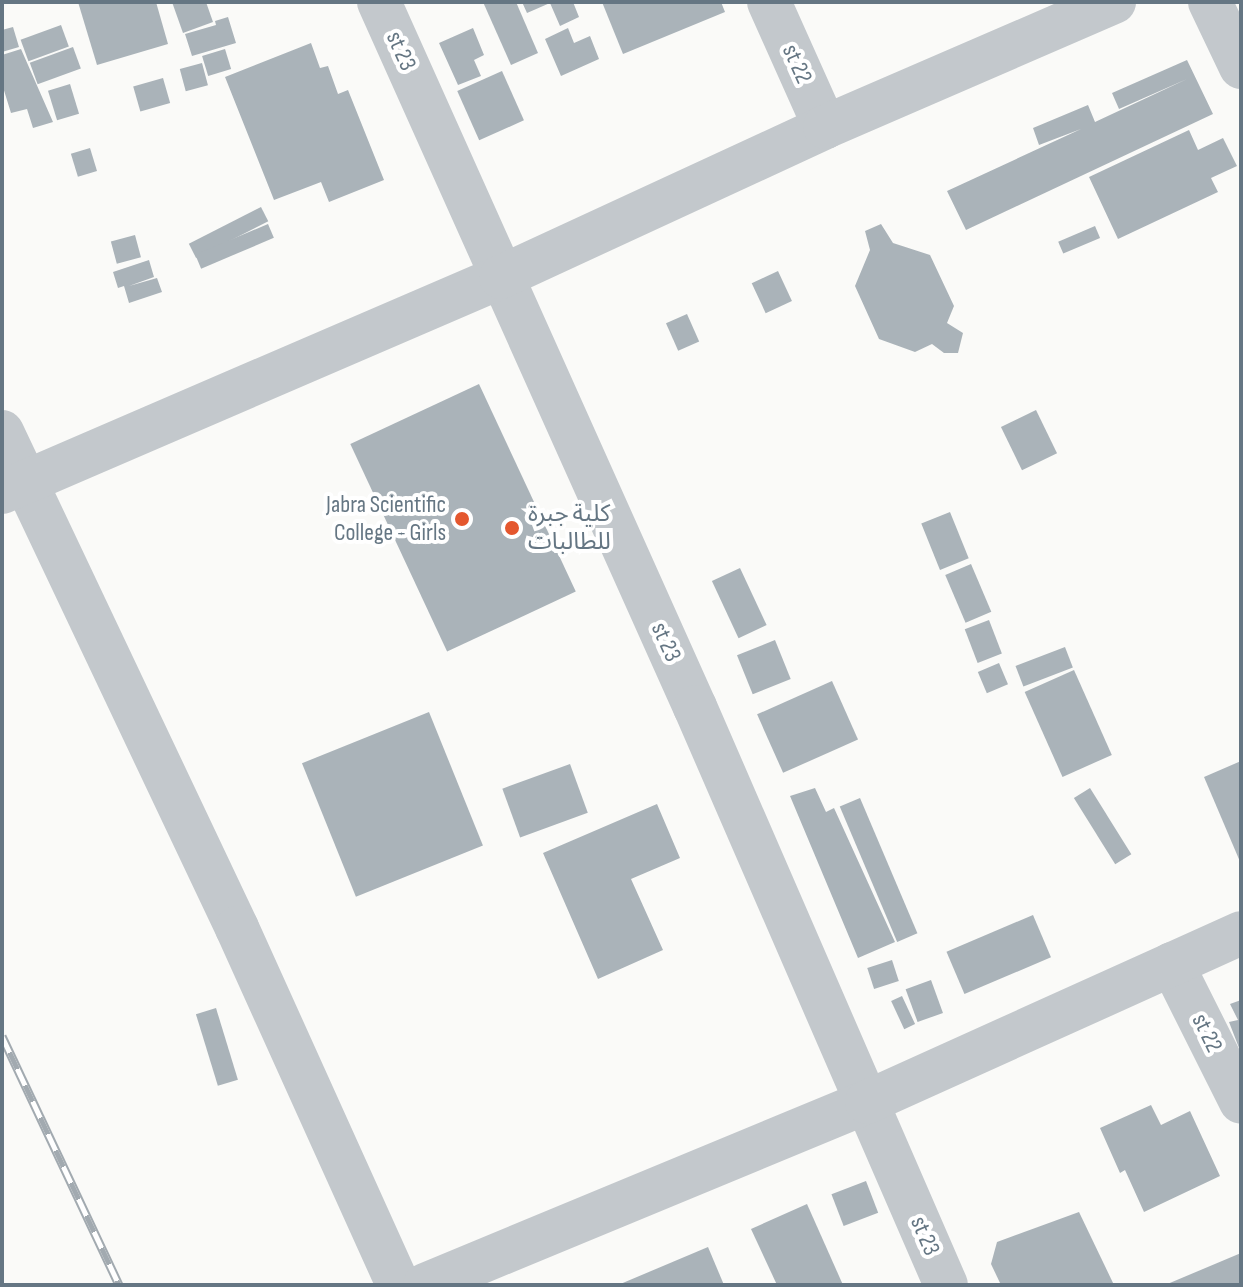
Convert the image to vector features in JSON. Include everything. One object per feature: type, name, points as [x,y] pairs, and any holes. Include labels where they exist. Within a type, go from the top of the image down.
[{"type":"street","name":"st 23","points":[[379,2],[695,707],[946,1285]]},
{"type":"street","name":"st 22","points":[[769,2],[825,127]]},
{"type":"street","points":[[13,488],[501,277],[825,127],[1114,2]]},
{"type":"street","points":[[1210,2],[1241,67]]},
{"type":"street","points":[[2,432],[13,488],[237,928],[398,1285]]},
{"type":"street","points":[[425,1285],[867,1102],[1241,933]]},
{"type":"street","name":"st 22","points":[[1172,964],[1241,1102]]},
{"type":"building","points":[[78,2],[156,2],[168,44],[97,65]]},
{"type":"building","points":[[172,2],[206,2],[213,22],[183,33]]},
{"type":"building","points":[[483,2],[516,2],[538,53],[511,65]]},
{"type":"building","points":[[522,2],[573,2],[579,17],[560,26],[550,3],[527,13]]},
{"type":"building","points":[[602,2],[721,2],[725,12],[623,54]]},
{"type":"building","points":[[228,17],[236,43],[192,56],[185,34],[216,25],[215,21]]},
{"type":"building","points":[[61,25],[69,47],[28,61],[21,40]]},
{"type":"building","points":[[13,27],[19,47],[2,52],[2,30]]},
{"type":"building","points":[[473,28],[484,55],[474,60],[481,76],[458,85],[439,43]]},
{"type":"building","points":[[568,28],[574,43],[590,36],[599,59],[561,76],[545,39]]},
{"type":"building","points":[[311,43],[320,68],[328,66],[338,94],[348,90],[384,180],[329,202],[321,182],[274,200],[225,77]]},
{"type":"building","points":[[73,47],[81,69],[38,84],[30,63]]},
{"type":"building","points":[[21,49],[53,122],[33,128],[27,109],[11,113],[2,84],[2,55]]},
{"type":"building","points":[[225,49],[231,69],[208,76],[202,56]]},
{"type":"building","points":[[1187,60],[1213,114],[966,230],[947,191],[1081,129],[1039,145],[1033,128],[1088,105],[1095,122],[1187,79],[1119,109],[1112,93]]},
{"type":"building","points":[[202,63],[208,85],[186,91],[180,69]]},
{"type":"building","points":[[502,71],[524,120],[479,140],[457,91]]},
{"type":"building","points":[[163,78],[170,103],[140,112],[133,87]]},
{"type":"building","points":[[70,84],[79,114],[57,120],[48,91]]},
{"type":"building","points":[[1189,130],[1198,150],[1223,138],[1237,166],[1211,178],[1218,192],[1118,239],[1089,177]]},
{"type":"building","points":[[90,148],[97,171],[78,177],[71,154]]},
{"type":"building","points":[[261,207],[268,221],[196,258],[189,244]]},
{"type":"building","points":[[268,224],[274,238],[201,269],[195,255]]},
{"type":"building","points":[[881,224],[893,243],[930,255],[954,306],[947,323],[963,333],[958,353],[944,353],[932,344],[915,352],[879,339],[855,286],[870,250],[865,231]]},
{"type":"building","points":[[1095,226],[1100,238],[1063,254],[1058,242]]},
{"type":"building","points":[[135,235],[141,257],[117,264],[111,241]]},
{"type":"building","points":[[149,260],[154,277],[129,286],[157,278],[162,292],[129,303],[124,286],[118,288],[113,272]]},
{"type":"building","points":[[778,271],[792,301],[766,313],[752,283]]},
{"type":"building","points":[[687,314],[699,341],[678,351],[666,323]]},
{"type":"building","name":"Jabra Scientific College - Girls","points":[[479,384],[576,592],[447,652],[350,444]]},
{"type":"building","points":[[1036,410],[1057,453],[1022,470],[1001,427]]},
{"type":"building","points":[[950,512],[969,558],[940,570],[921,524]]},
{"type":"building","points":[[971,564],[991,612],[966,623],[945,575]]},
{"type":"building","points":[[740,568],[767,625],[739,638],[712,581]]},
{"type":"building","points":[[989,620],[1002,654],[978,663],[965,629]]},
{"type":"building","points":[[775,640],[791,679],[753,694],[737,655]]},
{"type":"building","points":[[1065,647],[1073,668],[1023,687],[1016,666]]},
{"type":"building","points":[[999,663],[1008,684],[987,693],[978,672]]},
{"type":"building","points":[[1074,670],[1112,755],[1062,777],[1025,692]]},
{"type":"building","points":[[832,681],[858,739],[783,773],[757,714]]},
{"type":"building","points":[[429,712],[483,846],[356,897],[302,763]]},
{"type":"building","points":[[1241,761],[1241,864],[1204,777]]},
{"type":"building","points":[[570,764],[588,813],[520,837],[502,789]]},
{"type":"building","points":[[815,788],[826,812],[834,808],[895,942],[858,958],[790,796]]},
{"type":"building","points":[[1090,788],[1131,854],[1115,864],[1074,798]]},
{"type":"building","points":[[860,798],[917,933],[897,942],[840,807]]},
{"type":"building","points":[[657,804],[680,858],[631,879],[663,950],[598,979],[543,853]]},
{"type":"building","points":[[1033,915],[1051,957],[964,994],[946,952]]},
{"type":"building","points":[[892,960],[899,981],[874,989],[867,968]]},
{"type":"building","points":[[931,980],[943,1013],[918,1022],[906,989]]},
{"type":"building","points":[[902,996],[915,1024],[904,1029],[891,1001]]},
{"type":"building","points":[[1241,1000],[1241,1053],[1229,1022],[1238,1020],[1230,1004]]},
{"type":"building","points":[[216,1008],[238,1080],[218,1086],[196,1014]]},
{"type":"building","points":[[1151,1105],[1161,1125],[1190,1111],[1220,1176],[1144,1212],[1125,1170],[1120,1173],[1100,1128]]},
{"type":"building","points":[[866,1181],[878,1213],[844,1226],[831,1194]]},
{"type":"building","points":[[807,1204],[843,1285],[777,1285],[751,1229]]},
{"type":"building","points":[[1079,1212],[1114,1285],[1001,1285],[991,1264],[997,1242]]},
{"type":"building","points":[[708,1247],[724,1285],[618,1285]]},
{"type":"building","points":[[1241,1253],[1241,1285],[1165,1285]]},
{"type":"railway","points":[[2,1036],[119,1285]]},
{"type":"place","name":"Jabra Scientific College - Girls","points":[[462,519]]},
{"type":"place","name":"كلية جبرة للطالبات","points":[[512,528]]}]
